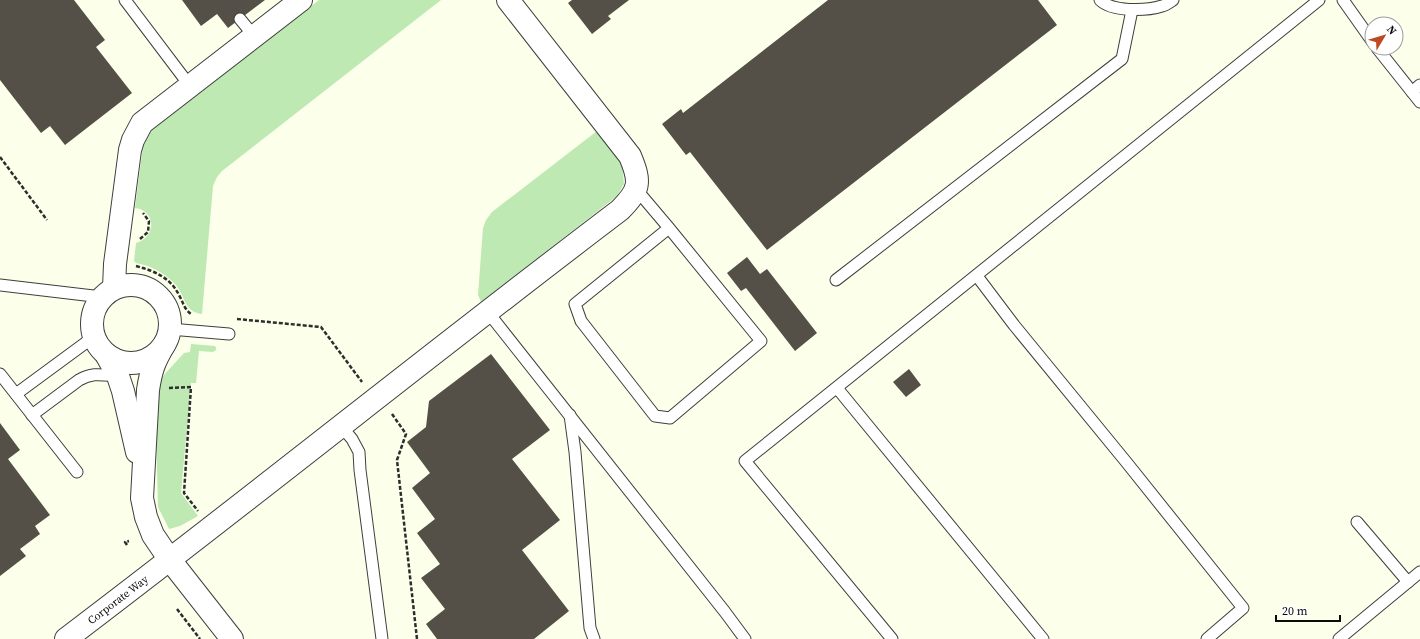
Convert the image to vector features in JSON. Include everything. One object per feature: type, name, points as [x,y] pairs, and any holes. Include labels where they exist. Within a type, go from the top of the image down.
[{"type":"street","points":[[108,292],[115,264],[130,150],[137,131],[142,123],[301,0]]},
{"type":"street","points":[[508,0],[630,156],[635,167],[637,178],[636,190]]},
{"type":"street","name":"Corporate Way","points":[[66,639],[342,426],[487,311],[620,210],[631,199],[636,190]]},
{"type":"street","points":[[143,476],[123,391],[118,376],[107,356],[98,347],[93,336],[91,322],[94,308],[108,292],[128,284],[141,286],[154,292],[164,302],[169,315],[167,337],[154,362],[150,374],[148,390],[142,498],[146,517],[153,535],[170,560],[232,639]]},
{"type":"street","points":[[107,356],[122,363],[138,363],[153,357],[167,337]]},
{"type":"lane","points":[[125,0],[190,86]]},
{"type":"lane","points":[[1100,0],[1105,5],[1132,10],[1163,6],[1173,0]]},
{"type":"lane","points":[[892,639],[746,461],[1320,0]]},
{"type":"lane","points":[[1343,0],[1364,30]]},
{"type":"lane","points":[[836,280],[1122,59],[1132,10]]},
{"type":"lane","points":[[240,19],[254,36]]},
{"type":"lane","points":[[1385,56],[1416,89],[1420,102]]},
{"type":"lane","points":[[636,190],[669,228],[761,341],[670,418],[655,416],[581,321],[575,304],[669,228]]},
{"type":"lane","points":[[977,276],[1014,325],[1243,608],[1207,639]]},
{"type":"lane","points":[[0,285],[108,292]]},
{"type":"lane","points":[[487,311],[570,414],[745,639]]},
{"type":"lane","points":[[167,337],[229,334]]},
{"type":"lane","points":[[16,394],[93,336]]},
{"type":"lane","points":[[0,374],[77,472]]},
{"type":"lane","points":[[32,415],[86,375],[94,374],[118,376]]},
{"type":"lane","points":[[837,388],[1043,639]]},
{"type":"lane","points":[[570,414],[575,452],[590,628],[594,639]]},
{"type":"lane","points":[[342,426],[352,439],[359,452],[360,470],[382,639]]},
{"type":"lane","points":[[1357,522],[1408,582]]},
{"type":"lane","points":[[1339,639],[1420,572]]},
{"type":"path","points":[[0,157],[47,220]]},
{"type":"path","points":[[123,201],[134,211],[141,212],[145,215],[149,221],[148,232],[139,239],[134,240]]},
{"type":"path","points":[[132,263],[136,266],[150,270],[170,282],[177,290],[188,312],[192,316]]},
{"type":"path","points":[[230,319],[322,328],[362,383]]},
{"type":"path","points":[[168,388],[192,387],[184,493],[201,516]]},
{"type":"path","points":[[391,412],[406,434],[398,460],[417,639]]},
{"type":"path","points":[[127,545],[125,542],[129,541]]},
{"type":"path","points":[[177,609],[200,639]]},
{"type":"green space","points":[[319,0],[441,0],[222,171],[217,177],[213,186],[202,314],[196,313],[191,310],[178,288],[170,279],[156,270],[134,261],[136,243],[143,240],[147,235],[151,224],[147,214],[142,210],[135,208],[143,146],[149,133],[161,123]]},
{"type":"green space","points":[[597,131],[622,163],[624,184],[617,196],[481,302],[478,295],[483,228],[486,220],[492,212]]},
{"type":"green space","points":[[191,344],[215,346],[216,348],[213,352],[199,351],[196,383],[191,383],[181,493],[198,516],[180,526],[169,529],[158,507],[155,392],[160,392],[160,383],[163,376],[184,353],[190,352]]},
{"type":"building","points":[[0,0],[74,0],[105,40],[96,47],[132,93],[65,145],[50,126],[41,133],[0,80]]},
{"type":"building","points":[[182,0],[265,0],[228,28],[217,14],[201,26]]},
{"type":"building","points":[[572,0],[629,0],[608,16],[611,19],[592,34],[568,3]]},
{"type":"building","points":[[828,0],[1038,0],[1057,25],[767,250],[690,152],[686,155],[662,124],[681,109],[683,113]]},
{"type":"building","points":[[747,257],[760,274],[767,269],[817,333],[795,351],[746,288],[741,291],[727,273]]},
{"type":"building","points":[[491,354],[550,430],[512,459],[560,520],[522,550],[569,611],[534,639],[437,639],[426,624],[445,609],[421,578],[440,564],[417,533],[435,519],[412,488],[430,473],[407,442],[426,427],[429,401]]},
{"type":"building","points":[[909,369],[921,385],[906,397],[893,382]]},
{"type":"building","points":[[0,423],[20,450],[8,459],[50,515],[35,526],[40,534],[20,549],[26,556],[0,576]]}]
